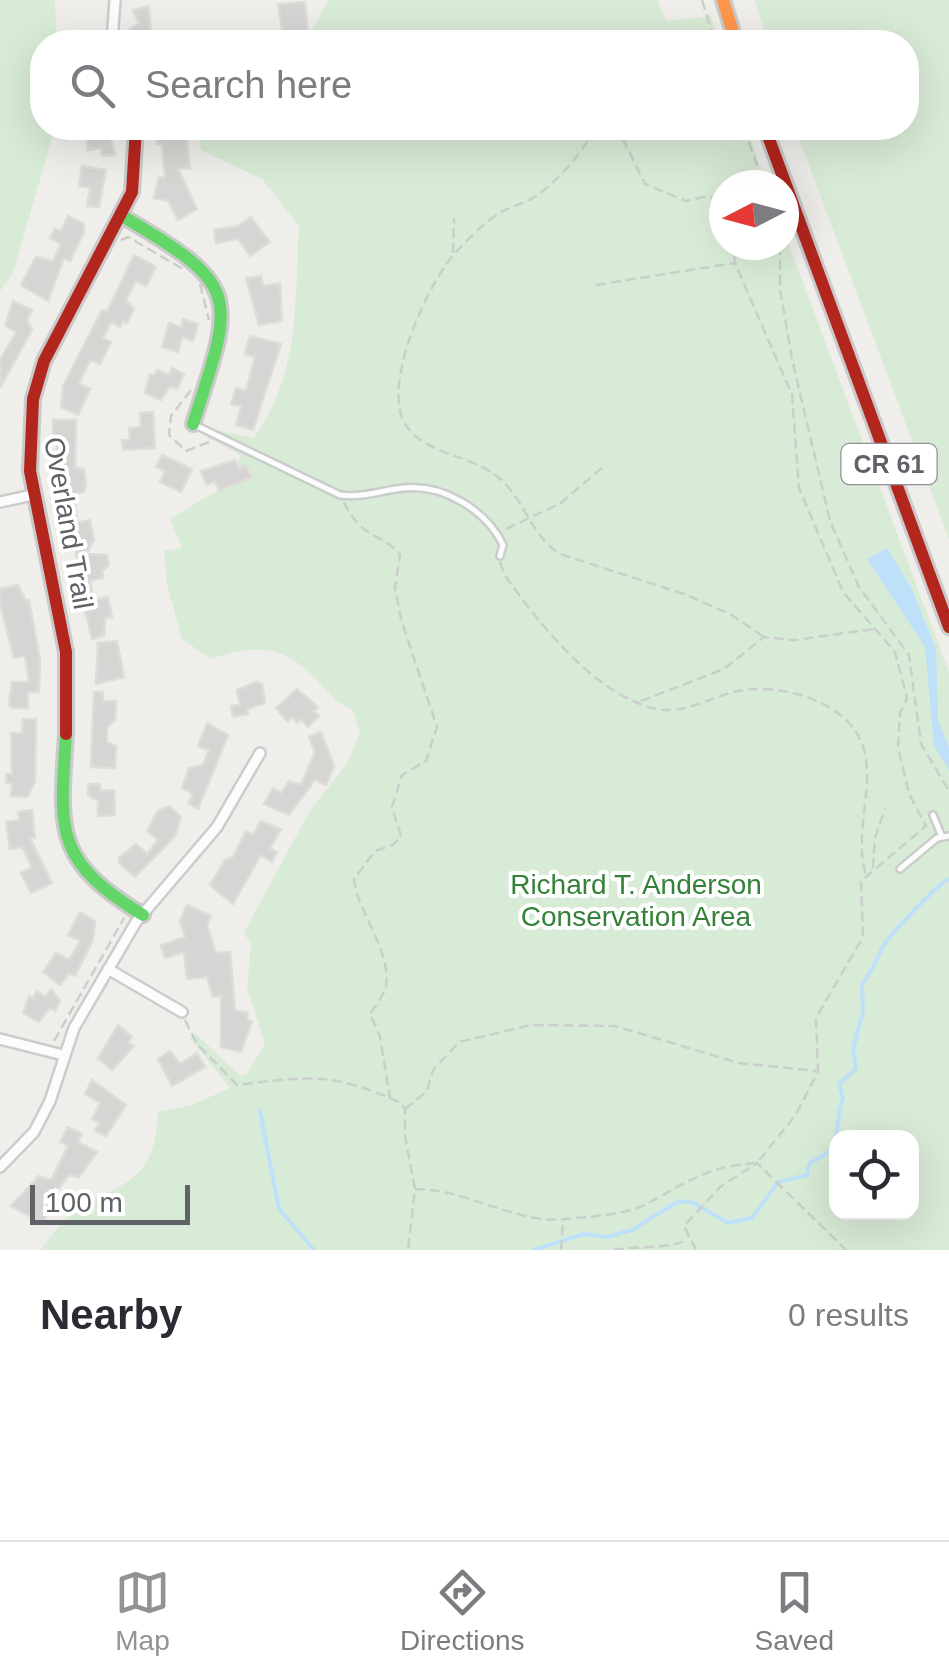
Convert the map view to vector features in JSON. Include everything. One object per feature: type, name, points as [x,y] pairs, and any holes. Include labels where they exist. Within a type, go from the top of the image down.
[{"type":"street","points":[[113,30],[114,0]]},
{"type":"street","points":[[723,0],[732,30]]},
{"type":"street","name":"Overland Trail","points":[[136,140],[136,168],[122,216],[33,389],[26,446],[67,655],[62,828],[79,867],[93,883],[136,911]]},
{"type":"street","name":"CR 61","points":[[769,140],[949,626]]},
{"type":"street","points":[[122,216],[201,262],[218,288],[224,318],[194,424]]},
{"type":"street","points":[[0,502],[34,495]]},
{"type":"street","points":[[0,1168],[34,1132],[50,1101],[63,1055],[136,911],[217,827],[260,753]]},
{"type":"street","points":[[108,969],[182,1012]]},
{"type":"street","points":[[0,1039],[63,1055]]},
{"type":"lane","points":[[194,424],[340,495],[356,497],[404,488],[431,490],[479,511],[497,533],[503,546],[500,556]]},
{"type":"lane","points":[[900,870],[946,837],[934,815]]},
{"type":"path","points":[[702,0],[711,30]]},
{"type":"path","points":[[589,140],[536,197],[498,214],[453,255],[427,299],[400,366],[397,409],[408,429],[426,444],[480,463],[502,480],[542,543],[560,554],[684,594],[730,614],[764,637],[795,640],[876,629]]},
{"type":"path","points":[[623,140],[645,184],[686,201],[709,196]]},
{"type":"path","points":[[748,140],[759,170]]},
{"type":"path","points":[[453,255],[454,218]]},
{"type":"path","points":[[119,243],[128,236],[187,271]]},
{"type":"path","points":[[780,260],[780,289],[792,359],[810,420],[830,521],[859,587],[909,655],[922,744],[949,791]]},
{"type":"path","points":[[596,285],[735,262],[792,395],[799,488],[842,592],[895,652],[907,698],[900,714],[898,748],[909,794],[926,826],[861,881],[863,937],[816,1018],[818,1072],[795,1116],[757,1163],[710,1197],[684,1226],[696,1250]]},
{"type":"path","points":[[198,281],[209,309],[209,324]]},
{"type":"path","points":[[195,376],[185,400],[171,416],[169,435],[176,446],[194,451],[214,434]]},
{"type":"path","points":[[497,533],[528,522],[561,503],[604,466]]},
{"type":"path","points":[[340,495],[356,524],[376,541],[394,546],[400,555],[395,587],[401,619],[437,727],[426,761],[402,776],[392,806],[400,836],[393,846],[375,852],[354,879],[356,894],[378,944],[386,986],[370,1014],[380,1036],[390,1098]]},
{"type":"path","points":[[500,556],[504,574],[559,646],[637,702],[671,710],[738,691],[764,689],[833,709],[858,736],[866,762],[858,842],[866,876]]},
{"type":"path","points":[[637,702],[700,682],[724,669],[764,637]]},
{"type":"path","points":[[873,870],[875,838],[885,808]]},
{"type":"path","points":[[48,1043],[54,1040],[136,911]]},
{"type":"path","points":[[182,1012],[197,1044],[236,1085],[317,1076],[340,1078],[390,1098],[406,1109]]},
{"type":"path","points":[[408,1250],[414,1189],[405,1136],[406,1109],[428,1091],[433,1070],[458,1042],[531,1025],[615,1026],[739,1063],[818,1072]]},
{"type":"path","points":[[757,1163],[846,1250]]},
{"type":"path","points":[[414,1189],[457,1193],[532,1221],[563,1220],[638,1208],[700,1172],[757,1163]]},
{"type":"path","points":[[562,1250],[563,1220]]},
{"type":"path","points":[[614,1250],[642,1244],[676,1246],[688,1240]]},
{"type":"green space","points":[[0,0],[55,0],[56,30],[30,30],[30,140],[52,140],[13,273],[0,291]]},
{"type":"green space","points":[[329,0],[657,0],[666,21],[711,16],[715,30],[312,30]]},
{"type":"green space","points":[[755,0],[949,0],[949,539],[799,140],[919,140],[919,30],[764,30]]},
{"type":"green space","name":"Richard T. Anderson Conservation Area","points":[[200,140],[751,140],[761,170],[709,170],[709,260],[794,260],[949,672],[949,1250],[40,1250],[72,1214],[143,1167],[155,1136],[158,1112],[192,1105],[230,1088],[190,1038],[196,1034],[240,1076],[247,1074],[265,1044],[247,988],[251,945],[244,932],[311,809],[348,762],[360,733],[352,709],[336,700],[291,659],[254,650],[211,659],[182,639],[167,584],[164,551],[182,548],[170,519],[220,489],[242,456],[208,438],[211,429],[254,438],[280,387],[292,337],[299,226],[262,179],[201,150]]},
{"type":"water","points":[[887,548],[911,587],[936,649],[938,720],[949,747],[949,770],[934,746],[925,647],[867,559]]},
{"type":"building","points":[[305,2],[308,30],[282,30],[278,4]]},
{"type":"building","points":[[149,6],[150,30],[129,30],[139,23],[133,10]]},
{"type":"building","points":[[87,140],[111,140],[115,155],[102,156],[101,148],[88,150]]},
{"type":"building","points":[[157,140],[187,140],[190,168],[178,169],[197,209],[178,220],[168,201],[154,198],[159,177],[165,178],[162,144]]},
{"type":"building","points":[[82,166],[106,170],[99,207],[87,206],[90,188],[79,186]]},
{"type":"building","points":[[68,216],[84,224],[84,232],[70,261],[64,258],[48,301],[21,285],[36,257],[53,261],[61,244],[50,238],[55,229],[61,231]]},
{"type":"building","points":[[251,217],[270,242],[250,256],[238,239],[216,243],[214,230],[238,226]]},
{"type":"building","points":[[134,255],[156,267],[146,286],[136,281],[126,300],[134,309],[127,323],[123,321],[120,327],[111,322],[103,338],[111,342],[100,364],[90,360],[79,384],[90,389],[78,415],[61,407],[63,386],[102,310],[107,312]]},
{"type":"building","points":[[261,276],[263,286],[280,283],[282,321],[259,325],[246,278]]},
{"type":"building","points":[[13,301],[32,310],[27,320],[32,330],[0,388],[0,360],[16,332],[5,326]]},
{"type":"building","points":[[183,319],[198,324],[193,341],[182,337],[178,352],[162,347],[169,323],[181,327]]},
{"type":"building","points":[[250,336],[281,344],[253,430],[236,425],[241,406],[231,404],[236,388],[246,391],[255,357],[245,354]]},
{"type":"building","points":[[172,368],[184,374],[177,389],[170,386],[161,400],[145,393],[150,374],[154,376],[157,370],[169,375]]},
{"type":"building","points":[[153,412],[155,448],[123,450],[122,440],[130,440],[129,428],[141,427],[140,413]]},
{"type":"building","points":[[53,420],[76,420],[75,467],[84,469],[86,484],[84,492],[74,494],[77,523],[90,520],[94,540],[86,554],[107,555],[109,565],[102,571],[103,578],[90,581],[94,600],[108,597],[112,617],[105,618],[104,636],[92,639],[75,547],[59,491],[64,490],[65,480],[61,457],[57,457],[57,438],[53,438]]},
{"type":"building","points":[[162,455],[192,469],[181,492],[160,482],[165,471],[156,467]]},
{"type":"building","points":[[235,460],[239,468],[246,465],[252,477],[219,491],[215,481],[207,485],[201,471]]},
{"type":"building","points":[[18,585],[26,601],[29,600],[40,660],[39,692],[28,692],[28,708],[11,708],[9,703],[12,682],[29,682],[25,656],[14,658],[0,603],[0,589]]},
{"type":"building","points":[[117,641],[124,677],[96,684],[98,643]]},
{"type":"building","points":[[256,682],[262,684],[265,703],[247,709],[248,714],[233,717],[231,706],[240,705],[237,690]]},
{"type":"building","points":[[297,689],[318,707],[314,711],[319,716],[308,727],[301,719],[297,723],[292,717],[288,722],[276,708]]},
{"type":"building","points":[[94,692],[103,692],[103,701],[116,701],[115,720],[107,728],[107,742],[116,746],[115,768],[91,767]]},
{"type":"building","points":[[23,719],[36,719],[35,782],[27,797],[11,796],[12,784],[6,783],[6,774],[12,774],[11,733],[22,733]]},
{"type":"building","points":[[207,723],[228,735],[198,809],[188,803],[193,794],[182,788],[189,768],[203,765],[209,750],[198,746]]},
{"type":"building","points":[[321,732],[334,766],[326,785],[315,780],[289,815],[264,804],[273,788],[281,793],[289,781],[301,785],[315,752],[309,737]]},
{"type":"building","points":[[88,784],[100,784],[100,791],[114,790],[115,815],[98,816],[98,801],[88,795]]},
{"type":"building","points":[[169,806],[181,817],[175,836],[135,877],[119,863],[119,858],[136,844],[147,854],[158,840],[147,831],[158,811]]},
{"type":"building","points":[[32,810],[35,838],[30,838],[52,883],[31,893],[21,873],[32,867],[22,847],[10,849],[6,822],[19,820],[18,812]]},
{"type":"building","points":[[261,821],[281,829],[270,848],[277,852],[272,862],[261,855],[233,904],[210,885],[225,860],[233,857],[246,831],[253,835]]},
{"type":"building","points":[[187,905],[211,916],[207,925],[216,953],[230,952],[235,1010],[248,1013],[247,1020],[252,1021],[241,1052],[221,1047],[221,996],[213,997],[207,977],[187,979],[184,952],[165,958],[161,945],[185,937],[180,921]]},
{"type":"building","points":[[80,912],[95,921],[93,940],[75,976],[69,973],[60,985],[43,972],[56,953],[69,960],[80,941],[68,935]]},
{"type":"building","points":[[51,989],[60,1001],[55,1011],[50,1008],[39,1022],[23,1013],[29,996],[33,998],[37,991],[46,997]]},
{"type":"building","points":[[118,1025],[132,1037],[128,1042],[134,1046],[112,1070],[98,1058]]},
{"type":"building","points":[[170,1051],[180,1064],[197,1053],[205,1067],[172,1086],[158,1059]]},
{"type":"building","points":[[92,1080],[126,1105],[106,1136],[95,1131],[99,1123],[92,1119],[100,1103],[85,1094]]},
{"type":"building","points":[[68,1127],[82,1134],[78,1142],[97,1152],[79,1177],[69,1175],[41,1213],[46,1217],[42,1223],[11,1206],[39,1176],[51,1180],[68,1146],[60,1142]]},
{"type":"waterway","points":[[534,1250],[584,1234],[607,1237],[632,1230],[679,1201],[694,1203],[728,1223],[752,1218],[778,1182],[807,1175],[809,1164],[833,1145],[843,1098],[839,1084],[856,1069],[853,1050],[863,1011],[862,984],[891,936],[949,879]]},
{"type":"waterway","points":[[260,1111],[279,1209],[314,1250]]},
{"type":"traffic: fast","points":[[122,216],[190,260],[209,279],[219,299],[221,321],[216,347],[193,424]]},
{"type":"traffic: fast","points":[[66,734],[63,795],[68,840],[92,877],[143,915]]},
{"type":"traffic: slow","points":[[723,0],[732,30]]},
{"type":"traffic: jam","points":[[66,734],[66,652],[30,471],[33,399],[44,361],[132,192],[135,140]]},
{"type":"traffic: jam","points":[[769,140],[949,627]]}]
